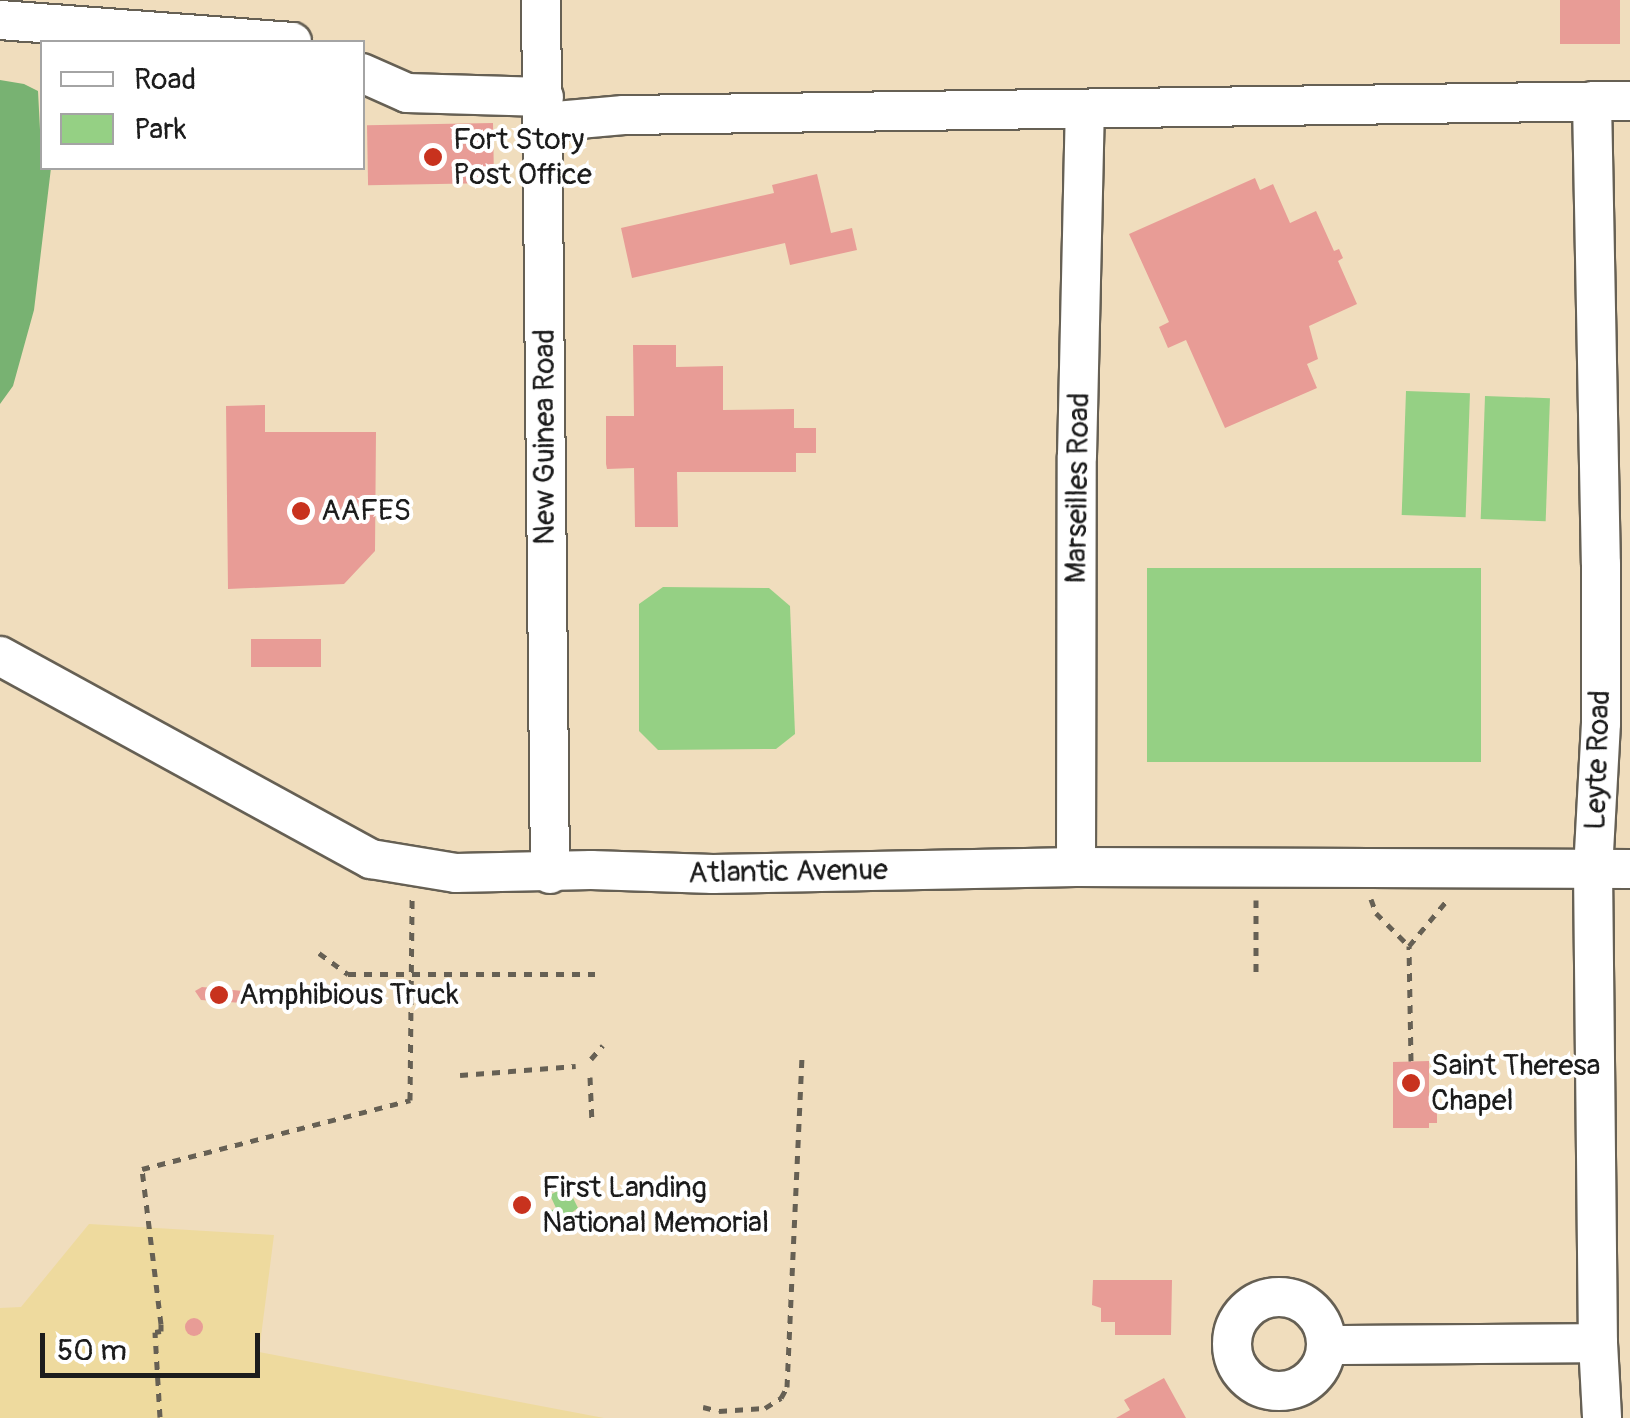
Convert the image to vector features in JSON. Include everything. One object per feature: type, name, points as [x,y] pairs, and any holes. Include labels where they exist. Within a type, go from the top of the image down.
[{"type":"street","name":"New Guinea Road","points":[[541,0],[550,874]]},
{"type":"street","points":[[0,20],[91,12],[279,40]]},
{"type":"street","points":[[365,74],[407,93],[624,115],[1630,102]]},
{"type":"street","name":"Leyte Road","points":[[1592,101],[1602,564],[1601,723],[1612,869],[1598,1342],[1602,1418]]},
{"type":"street","name":"Marseilles Road","points":[[1076,867],[1077,456],[1085,109]]},
{"type":"street","name":"Atlantic Avenue","points":[[0,656],[371,859],[456,873],[550,874],[591,870],[713,874],[1076,867],[1612,869]]},
{"type":"street","points":[[1327,1345],[1598,1342]]},
{"type":"path","points":[[1256,868],[1256,972]]},
{"type":"path","points":[[1368,868],[1376,912],[1410,946]]},
{"type":"path","points":[[1411,1062],[1410,946],[1442,911],[1448,897],[1450,868]]},
{"type":"path","points":[[160,1416],[155,1332],[161,1331],[142,1169],[410,1100],[412,898]]},
{"type":"path","points":[[319,952],[348,974],[596,974]]},
{"type":"path","points":[[591,1058],[603,1045]]},
{"type":"path","points":[[704,1407],[719,1412],[765,1408],[782,1398],[787,1387],[802,1053]]},
{"type":"path","points":[[460,1075],[576,1066]]},
{"type":"path","points":[[590,1077],[592,1122]]},
{"type":"path","points":[[548,1191],[569,1180]]},
{"type":"green space","points":[[0,80],[38,91],[40,170],[51,170],[34,310],[13,386],[0,404]]},
{"type":"green space","points":[[1406,391],[1470,393],[1466,517],[1402,515]]},
{"type":"green space","points":[[1485,396],[1550,398],[1546,521],[1481,519]]},
{"type":"green space","points":[[1147,568],[1481,568],[1481,762],[1147,762]]},
{"type":"green space","points":[[663,587],[769,588],[790,606],[795,734],[776,749],[658,750],[639,731],[639,604]]},
{"type":"green space","points":[[567,1186],[578,1208],[549,1229],[542,1215],[556,1208],[550,1195]]},
{"type":"sand","points":[[89,1224],[274,1235],[259,1352],[604,1418],[0,1418],[0,1308],[21,1307]]},
{"type":"building","points":[[1560,0],[1620,0],[1620,44],[1560,44]]},
{"type":"building","points":[[493,123],[494,183],[368,185],[367,125]]},
{"type":"building","points":[[817,174],[831,233],[852,228],[857,250],[790,265],[785,243],[632,278],[621,228],[774,193],[772,185]]},
{"type":"building","points":[[1255,178],[1260,190],[1273,184],[1290,223],[1316,211],[1334,251],[1339,249],[1343,258],[1338,261],[1357,304],[1309,326],[1318,359],[1307,364],[1317,388],[1225,428],[1186,340],[1168,348],[1159,327],[1169,322],[1129,234]]},
{"type":"building","points":[[633,345],[676,345],[676,367],[723,366],[723,410],[794,409],[794,428],[816,428],[816,453],[796,453],[796,472],[677,472],[678,527],[635,527],[634,468],[607,469],[606,464],[606,416],[634,416]]},
{"type":"building","name":"AAFES","points":[[265,405],[265,432],[376,432],[375,551],[344,584],[228,589],[226,406]]},
{"type":"building","points":[[251,639],[321,639],[321,667],[251,667]]},
{"type":"building","name":"Amphibious Truck","points":[[202,987],[243,991],[242,1003],[201,1000],[195,991]]},
{"type":"building","name":"Saint Theresa Chapel","points":[[1429,1061],[1429,1105],[1437,1105],[1437,1123],[1429,1123],[1429,1128],[1393,1128],[1393,1062]]},
{"type":"building","points":[[1093,1280],[1172,1280],[1171,1335],[1115,1335],[1115,1322],[1101,1322],[1101,1308],[1092,1305]]},
{"type":"building","points":[[194,1318],[203,1327],[194,1336],[185,1327]]},
{"type":"building","points":[[1164,1378],[1186,1418],[1116,1418],[1130,1410],[1124,1400]]},
{"type":"place","name":"Fort Story Post Office","points":[[433,157]]},
{"type":"place","name":"AAFES","points":[[301,511]]},
{"type":"place","name":"Amphibious Truck","points":[[219,995]]},
{"type":"place","name":"Saint Theresa Chapel","points":[[1411,1083]]},
{"type":"place","name":"First Landing National Memorial","points":[[522,1205]]}]
